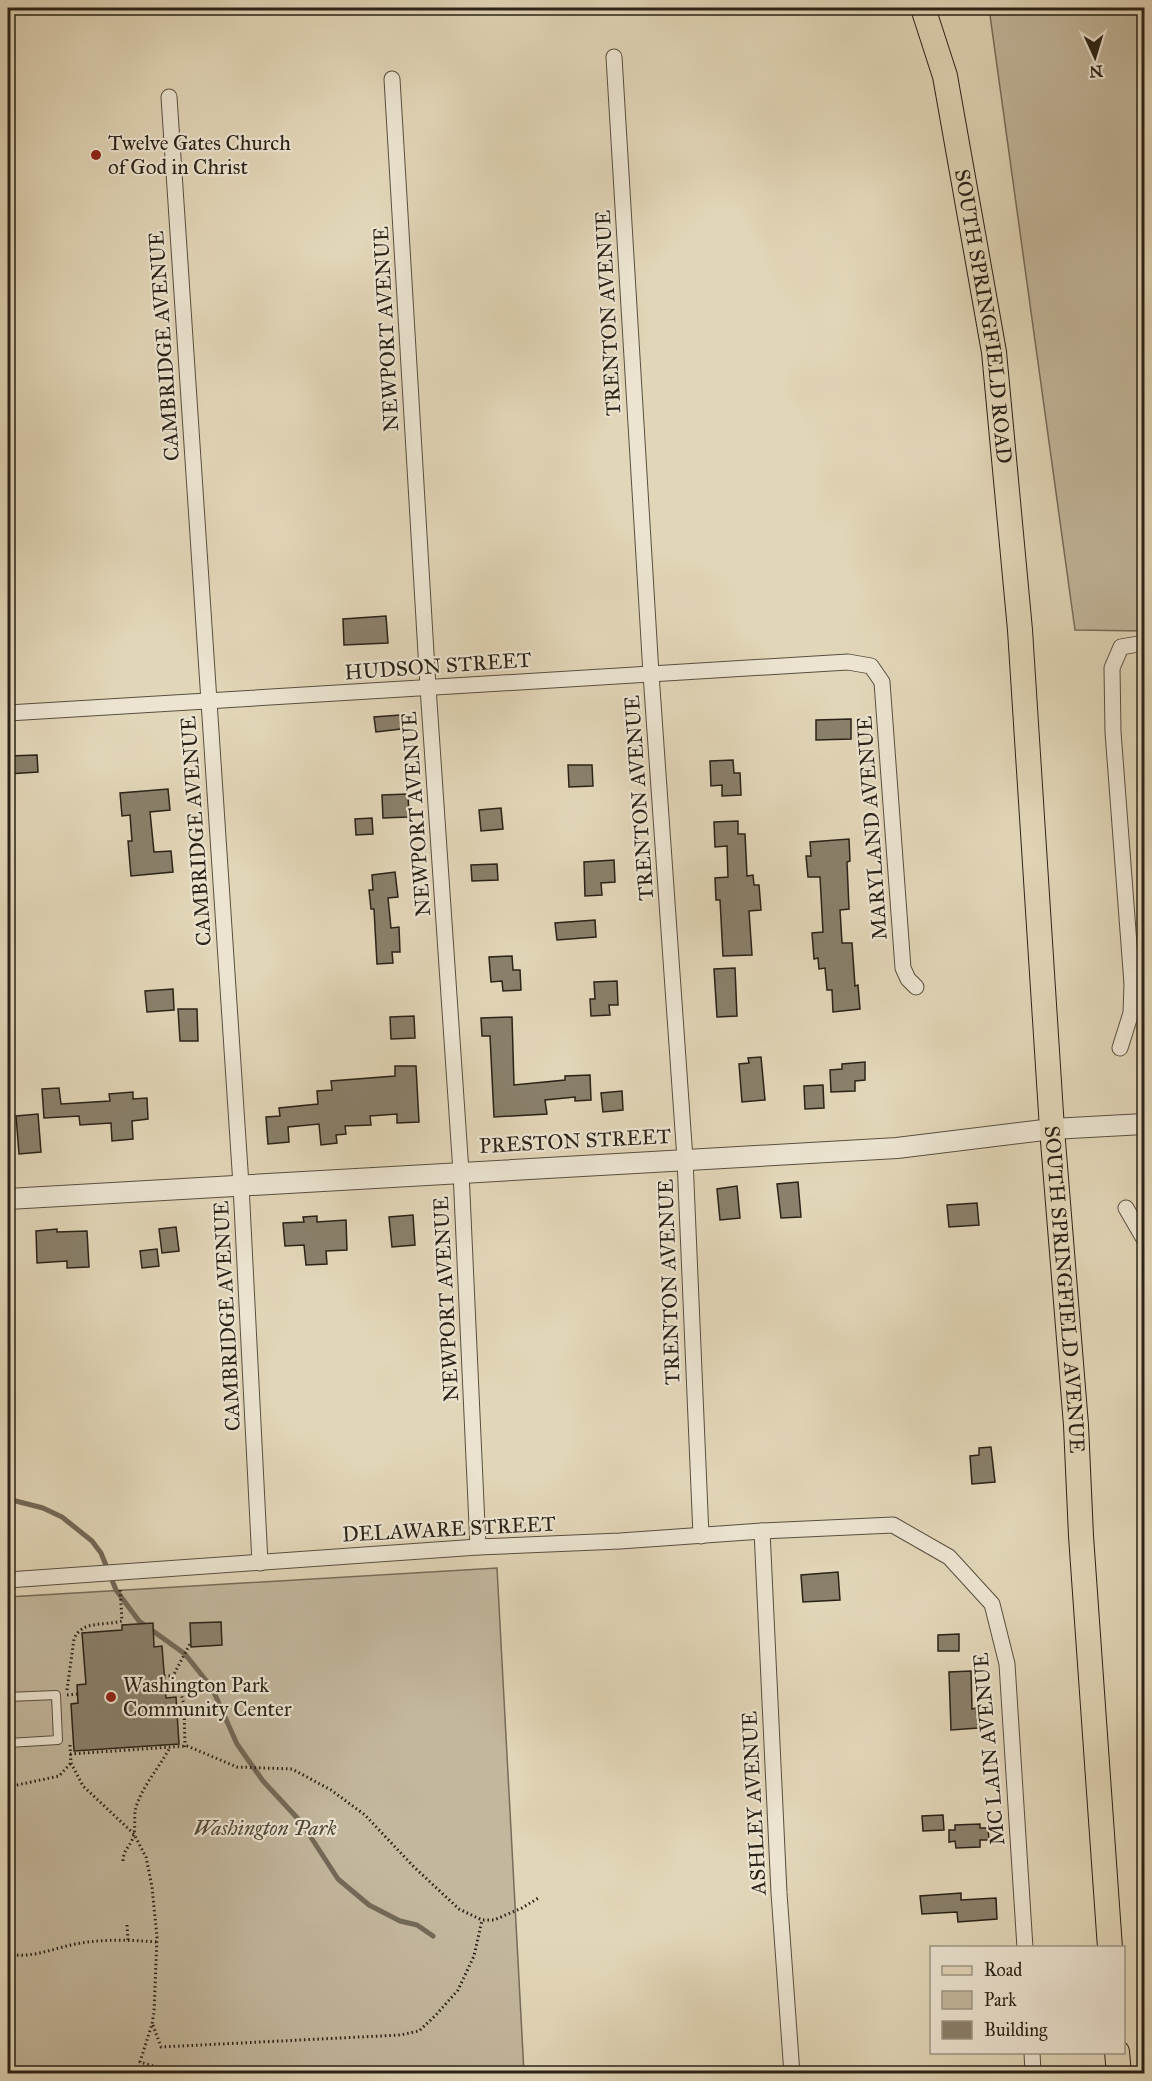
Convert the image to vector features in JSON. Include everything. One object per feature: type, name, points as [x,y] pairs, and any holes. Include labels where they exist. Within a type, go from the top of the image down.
[{"type":"main road","name":"SOUTH SPRINGFIELD ROAD","points":[[923,8],[945,76],[994,352],[1020,630]]},
{"type":"main road","name":"SOUTH SPRINGFIELD AVENUE","points":[[1020,630],[1052,1129],[1076,1425],[1082,1548],[1110,1946]]},
{"type":"main road","points":[[1117,2054],[1119,2073]]},
{"type":"street","name":"TRENTON AVENUE","points":[[614,57],[651,674],[685,1159],[701,1536]]},
{"type":"street","name":"NEWPORT AVENUE","points":[[392,79],[461,1172],[478,1547]]},
{"type":"street","name":"CAMBRIDGE AVENUE","points":[[169,97],[241,1185],[260,1563]]},
{"type":"street","points":[[1120,1048],[1131,1013],[1132,984],[1113,732],[1112,668],[1121,647],[1144,642]]},
{"type":"street","name":"HUDSON STREET","points":[[8,713],[849,662],[871,666]]},
{"type":"street","name":"MARYLAND AVENUE","points":[[871,666],[882,682],[903,968],[908,979],[916,987]]},
{"type":"street","name":"PRESTON STREET","points":[[8,1199],[897,1148],[1052,1129],[1144,1124]]},
{"type":"street","points":[[1126,1208],[1144,1239]]},
{"type":"street","name":"DELAWARE STREET","points":[[8,1580],[478,1547],[893,1525]]},
{"type":"street","name":"MC LAIN AVENUE","points":[[893,1525],[949,1557],[992,1604],[1008,1664],[1025,1946]]},
{"type":"street","name":"ASHLEY AVENUE","points":[[762,1531],[778,1893],[792,2073]]},
{"type":"street","points":[[1032,2054],[1033,2073]]},
{"type":"lane","points":[[8,1697],[56,1695],[58,1740],[8,1743]]},
{"type":"path","points":[[78,1694],[67,1695],[77,1631],[84,1627],[122,1621],[120,1598]]},
{"type":"path","points":[[185,1747],[184,1705],[173,1676],[191,1642]]},
{"type":"path","points":[[164,1676],[173,1676]]},
{"type":"path","points":[[70,1742],[71,1763],[83,1786],[134,1834],[146,1857],[152,1887],[157,1942],[152,2024],[140,2062],[166,2070],[166,2073]]},
{"type":"path","points":[[70,1754],[185,1747],[237,1767],[292,1769],[331,1790],[365,1815],[414,1867],[459,1909],[482,1920],[494,1920],[540,1897]]},
{"type":"path","points":[[123,1861],[124,1851],[134,1834],[136,1808],[169,1749]]},
{"type":"path","points":[[8,1787],[59,1776],[71,1763]]},
{"type":"path","points":[[8,1794],[11,1802],[8,1813]]},
{"type":"path","points":[[152,2024],[161,2047],[400,2036],[419,2031],[458,1990],[474,1956],[482,1920]]},
{"type":"path","points":[[127,1925],[128,1940]]},
{"type":"path","points":[[8,1954],[21,1957],[80,1943],[128,1940],[157,1942]]},
{"type":"green space","points":[[989,8],[1144,8],[1144,631],[1075,630]]},
{"type":"green space","name":"Washington Park","points":[[497,1568],[524,2073],[8,2074],[8,1597]]},
{"type":"building","points":[[386,616],[388,643],[344,645],[343,619]]},
{"type":"building","points":[[400,715],[401,729],[376,732],[374,717]]},
{"type":"building","points":[[851,719],[851,739],[816,740],[816,720]]},
{"type":"building","points":[[37,755],[38,772],[8,774],[8,756]]},
{"type":"building","points":[[733,760],[734,773],[740,773],[741,795],[722,796],[722,785],[711,786],[710,761]]},
{"type":"building","points":[[568,765],[592,765],[593,786],[569,787]]},
{"type":"building","points":[[168,789],[170,810],[150,812],[154,852],[171,851],[173,872],[131,876],[128,841],[132,841],[130,815],[122,816],[120,793]]},
{"type":"building","points":[[408,794],[409,817],[383,818],[382,795]]},
{"type":"building","points":[[501,808],[503,829],[481,831],[479,810]]},
{"type":"building","points":[[372,818],[373,834],[356,835],[355,819]]},
{"type":"building","points":[[738,821],[738,834],[745,834],[747,876],[753,875],[754,885],[759,885],[761,910],[749,911],[752,955],[723,956],[720,900],[716,900],[715,878],[728,877],[727,846],[715,847],[714,822]]},
{"type":"building","points":[[849,839],[850,861],[847,862],[849,909],[840,910],[842,943],[852,943],[855,986],[858,985],[860,1009],[833,1012],[832,990],[827,990],[825,968],[819,969],[818,958],[814,959],[812,933],[823,932],[820,877],[808,877],[806,856],[811,856],[810,842]]},
{"type":"building","points":[[614,860],[615,882],[601,883],[602,895],[585,896],[584,862]]},
{"type":"building","points":[[497,864],[498,880],[472,881],[471,865]]},
{"type":"building","points":[[395,872],[398,897],[388,898],[391,928],[399,927],[400,952],[392,952],[393,963],[377,964],[374,909],[371,909],[369,890],[373,890],[372,875]]},
{"type":"building","points":[[595,920],[596,937],[557,940],[555,923]]},
{"type":"building","points":[[512,956],[513,970],[520,970],[521,990],[503,991],[502,981],[491,982],[489,957]]},
{"type":"building","points":[[735,968],[737,1016],[717,1017],[714,969]]},
{"type":"building","points":[[617,981],[618,1005],[609,1005],[610,1015],[591,1016],[590,999],[595,999],[594,982]]},
{"type":"building","points":[[173,989],[174,1010],[147,1012],[145,991]]},
{"type":"building","points":[[178,1009],[197,1009],[198,1041],[180,1041]]},
{"type":"building","points":[[414,1016],[415,1038],[391,1039],[390,1017]]},
{"type":"building","points":[[512,1017],[514,1085],[565,1080],[565,1076],[590,1075],[591,1100],[575,1101],[575,1097],[545,1100],[547,1114],[494,1117],[490,1036],[482,1036],[481,1018]]},
{"type":"building","points":[[761,1057],[765,1100],[742,1102],[739,1064],[749,1063],[748,1058]]},
{"type":"building","points":[[865,1062],[865,1080],[855,1081],[855,1091],[831,1092],[830,1070],[842,1069],[842,1064]]},
{"type":"building","points":[[395,1066],[416,1066],[419,1122],[397,1123],[397,1114],[370,1116],[371,1125],[345,1126],[346,1134],[336,1135],[337,1143],[321,1145],[319,1124],[288,1127],[289,1142],[268,1144],[266,1117],[280,1116],[279,1108],[318,1104],[317,1091],[332,1090],[331,1081],[395,1076]]},
{"type":"building","points":[[823,1085],[824,1108],[805,1109],[804,1086]]},
{"type":"building","points":[[59,1088],[61,1104],[110,1101],[109,1094],[133,1092],[133,1099],[147,1098],[148,1119],[132,1121],[133,1139],[112,1141],[111,1123],[80,1125],[79,1116],[44,1118],[42,1089]]},
{"type":"building","points":[[622,1091],[623,1110],[603,1112],[601,1093]]},
{"type":"building","points":[[38,1114],[41,1152],[19,1154],[16,1116]]},
{"type":"building","points":[[798,1182],[801,1217],[781,1218],[777,1184]]},
{"type":"building","points":[[737,1186],[740,1218],[720,1220],[717,1189]]},
{"type":"building","points":[[977,1203],[979,1225],[949,1227],[947,1205]]},
{"type":"building","points":[[413,1215],[415,1245],[392,1247],[389,1217]]},
{"type":"building","points":[[317,1216],[317,1222],[346,1220],[347,1250],[326,1251],[327,1264],[306,1265],[304,1245],[285,1246],[283,1223],[304,1222],[303,1217]]},
{"type":"building","points":[[176,1227],[179,1251],[162,1253],[159,1229]]},
{"type":"building","points":[[57,1229],[57,1232],[87,1231],[89,1267],[67,1268],[67,1261],[37,1263],[36,1231]]},
{"type":"building","points":[[157,1249],[159,1266],[142,1268],[140,1251]]},
{"type":"building","points":[[991,1447],[995,1482],[972,1484],[970,1456],[979,1455],[979,1448]]},
{"type":"building","points":[[838,1572],[840,1600],[803,1602],[801,1575]]},
{"type":"building","points":[[221,1622],[222,1645],[191,1647],[190,1623]]},
{"type":"building","points":[[153,1623],[154,1647],[162,1646],[166,1698],[176,1697],[179,1744],[74,1751],[71,1704],[78,1703],[77,1685],[86,1684],[82,1633],[122,1630],[122,1625]]},
{"type":"building","points":[[959,1634],[959,1651],[938,1651],[938,1635]]},
{"type":"building","points":[[971,1671],[972,1709],[976,1708],[978,1728],[951,1730],[949,1672]]},
{"type":"building","points":[[943,1815],[944,1830],[923,1831],[922,1816]]},
{"type":"building","points":[[980,1824],[980,1828],[988,1828],[989,1840],[980,1840],[980,1847],[956,1848],[955,1841],[949,1842],[949,1830],[955,1830],[955,1825]]},
{"type":"building","points":[[961,1893],[961,1900],[996,1898],[997,1919],[958,1922],[957,1912],[922,1914],[920,1896]]},
{"type":"waterway","points":[[8,1499],[43,1508],[62,1517],[92,1541],[101,1553],[116,1590],[139,1621],[185,1654],[212,1688],[237,1744],[263,1781],[301,1822],[338,1879],[369,1905],[400,1921],[417,1925],[433,1936]]},
{"type":"place","name":"Twelve Gates Church of God in Christ","points":[[96,155]]},
{"type":"place","name":"Washington Park Community Center","points":[[111,1697]]}]
